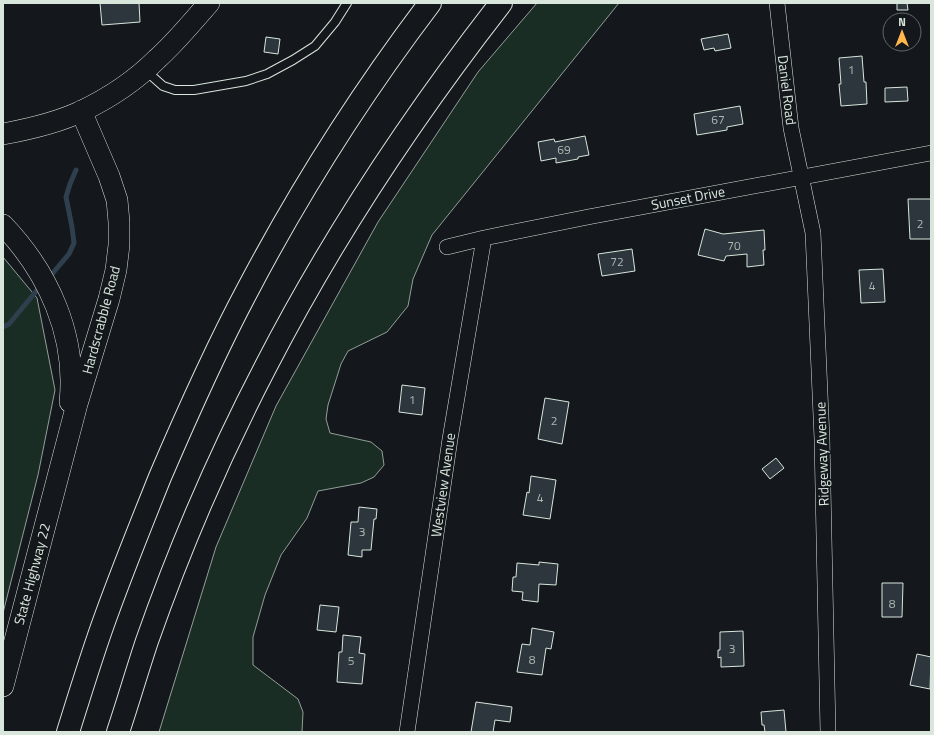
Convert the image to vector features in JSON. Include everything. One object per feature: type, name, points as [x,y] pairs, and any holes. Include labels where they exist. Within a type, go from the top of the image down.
[{"type":"highway","points":[[68,732],[102,626],[146,512],[194,399],[226,331],[246,291],[307,184],[341,130],[408,31],[430,3]]},
{"type":"highway","points":[[118,732],[147,642],[187,537],[214,474],[266,366],[298,306],[355,210],[418,115],[501,3]]},
{"type":"main road","points":[[3,134],[51,123],[81,111],[107,97],[133,80],[157,60],[209,3]]},
{"type":"main road","name":"Hardscrabble Road","points":[[56,485],[77,404],[109,299],[116,270],[119,245],[119,222],[116,200],[109,176],[81,111]]},
{"type":"main road","points":[[3,225],[32,259],[44,280],[55,302],[68,349],[71,373],[69,419],[56,485]]},
{"type":"main road","name":"State Highway 22","points":[[3,686],[56,485]]},
{"type":"street","name":"Daniel Road","points":[[777,3],[791,128],[802,177]]},
{"type":"street","name":"Sunset Drive","points":[[447,247],[588,217],[931,153]]},
{"type":"street","name":"Ridgeway Avenue","points":[[802,177],[813,233],[822,438],[828,732]]},
{"type":"street","name":"Westview Avenue","points":[[407,732],[450,438],[484,238]]},
{"type":"lane","points":[[144,70],[163,86],[175,90],[194,90],[246,81],[274,70],[315,46],[335,22],[347,3]]},
{"type":"green space","points":[[537,3],[619,3],[432,235],[413,279],[408,306],[387,332],[348,351],[341,364],[328,405],[326,419],[330,433],[371,442],[382,451],[384,465],[374,477],[361,483],[318,491],[307,518],[281,555],[265,595],[253,637],[253,665],[298,699],[303,712],[302,732],[159,732],[216,547],[276,406],[378,222],[478,72]]},
{"type":"green space","points":[[3,257],[37,298],[55,390],[38,475],[3,613]]},
{"type":"building","points":[[100,3],[139,3],[140,22],[102,25]]},
{"type":"building","points":[[897,3],[907,3],[908,10],[897,10]]},
{"type":"building","points":[[728,34],[731,48],[715,51],[714,48],[704,50],[701,39]]},
{"type":"building","points":[[266,37],[280,39],[278,54],[264,52]]},
{"type":"building","points":[[862,56],[864,82],[866,82],[867,104],[841,106],[839,58]]},
{"type":"building","points":[[907,87],[908,101],[885,102],[885,88]]},
{"type":"building","points":[[740,106],[743,124],[727,127],[727,130],[697,135],[694,114]]},
{"type":"building","points":[[585,136],[589,155],[578,157],[578,159],[556,163],[556,158],[541,161],[538,142],[554,139],[555,142]]},
{"type":"building","points":[[908,199],[931,199],[931,239],[910,239]]},
{"type":"building","points":[[705,229],[723,234],[764,230],[764,265],[747,267],[747,254],[726,256],[724,261],[698,255]]},
{"type":"building","points":[[632,249],[635,271],[602,276],[598,254]]},
{"type":"building","points":[[883,269],[885,302],[861,303],[859,270]]},
{"type":"building","points":[[402,385],[425,388],[422,415],[399,412]]},
{"type":"building","points":[[545,398],[569,402],[562,444],[538,439]]},
{"type":"building","points":[[776,458],[784,468],[770,479],[762,469]]},
{"type":"building","points":[[531,476],[556,480],[550,519],[523,515],[527,492],[529,493]]},
{"type":"building","points":[[359,507],[377,509],[376,519],[374,519],[371,550],[362,550],[362,557],[348,555],[351,522],[358,522]]},
{"type":"building","points":[[539,562],[558,564],[556,585],[539,584],[538,602],[522,600],[523,592],[512,591],[513,577],[516,577],[517,563],[539,565]]},
{"type":"building","points":[[882,583],[903,583],[902,617],[882,617]]},
{"type":"building","points":[[320,605],[339,607],[336,632],[317,630]]},
{"type":"building","points":[[532,628],[554,632],[551,649],[546,648],[542,675],[517,672],[522,644],[530,645]]},
{"type":"building","points":[[743,631],[744,666],[721,667],[721,657],[718,658],[718,650],[720,650],[720,632]]},
{"type":"building","points":[[343,635],[361,637],[359,653],[365,654],[362,684],[337,682],[339,652],[342,652]]},
{"type":"building","points":[[917,654],[931,657],[930,689],[910,685]]},
{"type":"building","points":[[476,702],[512,707],[510,722],[495,720],[493,732],[471,732]]},
{"type":"building","points":[[784,710],[786,732],[765,732],[764,725],[762,725],[761,712]]},
{"type":"waterway","points":[[52,274],[69,254],[74,243],[66,197],[76,170]]},
{"type":"waterway","points":[[3,327],[9,324],[38,289]]}]
